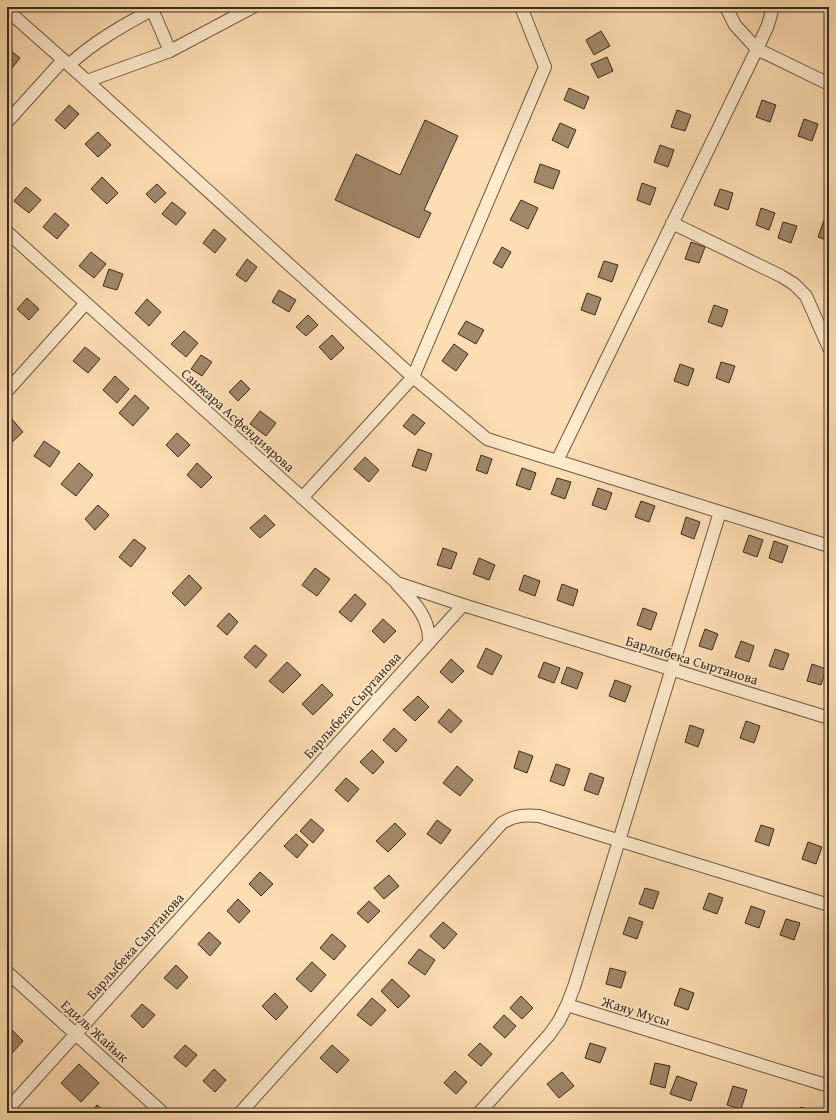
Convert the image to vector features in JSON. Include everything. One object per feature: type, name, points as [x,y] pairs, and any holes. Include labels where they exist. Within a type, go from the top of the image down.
[{"type":"street","points":[[87,81],[170,51],[253,7]]},
{"type":"street","points":[[302,498],[412,377],[545,68],[521,7]]},
{"type":"street","points":[[726,7],[735,25],[757,48],[829,84]]},
{"type":"street","points":[[557,461],[768,25],[773,7]]},
{"type":"street","points":[[7,122],[66,63],[153,8],[170,51]]},
{"type":"street","points":[[7,10],[412,377],[487,439],[829,546]]},
{"type":"street","points":[[672,223],[781,276],[794,284],[806,296],[829,348]]},
{"type":"street","name":"Санжара Асфендиярова","points":[[7,232],[397,584],[463,605]]},
{"type":"street","points":[[7,391],[86,303]]},
{"type":"street","points":[[479,1113],[549,1035],[559,1021],[567,1005],[620,841],[720,512]]},
{"type":"street","points":[[397,584],[418,607],[426,621],[429,631],[429,643]]},
{"type":"street","name":"Барлыбека Сыртанова","points":[[7,1110],[463,605],[829,718]]},
{"type":"street","points":[[240,1113],[502,823],[512,817],[524,815],[539,816],[829,905]]},
{"type":"street","name":"Едиль Жайык","points":[[7,972],[163,1113]]},
{"type":"street","name":"Жаяу Мусы","points":[[567,1005],[829,1086]]},
{"type":"building","points":[[601,31],[610,46],[594,55],[586,40]]},
{"type":"building","points":[[7,48],[20,58],[8,73],[7,72]]},
{"type":"building","points":[[607,57],[613,71],[598,78],[591,64]]},
{"type":"building","points":[[569,88],[589,97],[584,109],[564,100]]},
{"type":"building","points":[[762,100],[776,105],[770,122],[756,117]]},
{"type":"building","points":[[69,105],[79,114],[65,129],[55,120]]},
{"type":"building","points":[[677,110],[691,115],[685,131],[671,127]]},
{"type":"building","points":[[804,119],[818,124],[812,141],[798,136]]},
{"type":"building","points":[[425,120],[458,136],[424,210],[431,213],[419,238],[335,200],[356,154],[400,175]]},
{"type":"building","points":[[560,123],[576,130],[568,148],[552,140]]},
{"type":"building","points":[[98,132],[111,145],[98,157],[85,144]]},
{"type":"building","points":[[660,145],[674,150],[668,167],[654,162]]},
{"type":"building","points":[[540,164],[560,171],[553,189],[534,182]]},
{"type":"building","points":[[102,177],[118,193],[107,204],[91,189]]},
{"type":"building","points":[[642,183],[656,188],[650,205],[637,200]]},
{"type":"building","points":[[157,184],[166,193],[155,203],[146,194]]},
{"type":"building","points":[[26,187],[41,200],[29,213],[14,201]]},
{"type":"building","points":[[720,189],[733,193],[728,210],[714,205]]},
{"type":"building","points":[[521,200],[538,208],[528,229],[510,220]]},
{"type":"building","points":[[172,202],[186,213],[176,225],[162,214]]},
{"type":"building","points":[[761,208],[775,213],[769,230],[756,225]]},
{"type":"building","points":[[55,213],[69,225],[57,239],[43,227]]},
{"type":"building","points":[[824,220],[829,222],[829,241],[818,237]]},
{"type":"building","points":[[783,222],[797,226],[791,243],[778,238]]},
{"type":"building","points":[[214,229],[226,239],[215,253],[203,243]]},
{"type":"building","points":[[691,242],[705,247],[699,263],[685,259]]},
{"type":"building","points":[[502,247],[511,252],[502,268],[493,263]]},
{"type":"building","points":[[91,252],[106,264],[94,278],[79,266]]},
{"type":"building","points":[[247,259],[257,267],[246,282],[236,275]]},
{"type":"building","points":[[604,261],[618,265],[612,282],[598,277]]},
{"type":"building","points":[[109,269],[123,274],[117,290],[103,286]]},
{"type":"building","points":[[279,290],[296,300],[289,312],[272,302]]},
{"type":"building","points":[[587,293],[601,298],[595,315],[581,310]]},
{"type":"building","points":[[27,298],[39,309],[29,320],[17,309]]},
{"type":"building","points":[[147,299],[161,312],[149,326],[135,313]]},
{"type":"building","points":[[714,305],[728,310],[722,327],[708,322]]},
{"type":"building","points":[[308,315],[318,325],[306,336],[296,327]]},
{"type":"building","points":[[466,321],[484,330],[476,344],[458,334]]},
{"type":"building","points":[[184,331],[198,343],[186,357],[171,344]]},
{"type":"building","points":[[332,335],[344,348],[331,360],[319,347]]},
{"type":"building","points":[[454,344],[468,354],[456,371],[442,361]]},
{"type":"building","points":[[85,347],[100,359],[88,373],[73,361]]},
{"type":"building","points":[[201,355],[212,362],[202,376],[191,369]]},
{"type":"building","points":[[721,362],[735,366],[729,383],[716,378]]},
{"type":"building","points":[[680,364],[694,369],[688,386],[674,381]]},
{"type":"building","points":[[115,376],[129,389],[117,403],[103,390]]},
{"type":"building","points":[[241,380],[250,389],[238,401],[229,392]]},
{"type":"building","points":[[135,395],[149,408],[133,426],[119,413]]},
{"type":"building","points":[[260,411],[276,423],[266,436],[250,424]]},
{"type":"building","points":[[413,414],[425,423],[415,435],[403,426]]},
{"type":"building","points":[[11,418],[23,432],[9,445],[7,443],[7,421]]},
{"type":"building","points":[[177,433],[190,445],[178,457],[166,445]]},
{"type":"building","points":[[44,441],[60,452],[50,467],[34,456]]},
{"type":"building","points":[[418,449],[432,454],[426,471],[412,466]]},
{"type":"building","points":[[481,455],[492,459],[487,474],[476,470]]},
{"type":"building","points":[[365,457],[379,470],[369,482],[354,469]]},
{"type":"building","points":[[79,463],[93,475],[76,496],[61,484]]},
{"type":"building","points":[[197,463],[212,477],[201,488],[187,475]]},
{"type":"building","points":[[522,468],[536,473],[530,490],[516,485]]},
{"type":"building","points":[[557,478],[571,482],[565,499],[551,494]]},
{"type":"building","points":[[598,488],[612,493],[606,510],[592,505]]},
{"type":"building","points":[[641,501],[655,506],[649,522],[635,517]]},
{"type":"building","points":[[98,505],[109,515],[95,530],[85,519]]},
{"type":"building","points":[[265,515],[275,525],[260,538],[250,528]]},
{"type":"building","points":[[686,517],[700,522],[694,539],[681,534]]},
{"type":"building","points":[[749,535],[763,540],[757,557],[743,552]]},
{"type":"building","points":[[134,539],[146,548],[131,567],[119,557]]},
{"type":"building","points":[[774,541],[788,546],[782,563],[769,558]]},
{"type":"building","points":[[443,548],[457,553],[451,569],[437,565]]},
{"type":"building","points":[[479,558],[495,565],[489,580],[473,574]]},
{"type":"building","points":[[315,568],[330,579],[317,596],[302,585]]},
{"type":"building","points":[[189,575],[202,588],[185,606],[172,593]]},
{"type":"building","points":[[524,575],[540,581],[535,596],[519,590]]},
{"type":"building","points":[[562,584],[578,590],[573,606],[557,600]]},
{"type":"building","points":[[355,594],[366,604],[351,622],[339,612]]},
{"type":"building","points":[[643,608],[657,613],[651,630],[637,625]]},
{"type":"building","points":[[229,613],[238,622],[227,635],[217,626]]},
{"type":"building","points":[[383,619],[396,631],[384,643],[372,631]]},
{"type":"building","points":[[705,629],[718,634],[712,650],[699,646]]},
{"type":"building","points":[[741,641],[754,646],[749,662],[735,657]]},
{"type":"building","points":[[255,645],[267,655],[256,668],[244,657]]},
{"type":"building","points":[[486,648],[502,656],[492,675],[477,667]]},
{"type":"building","points":[[775,649],[789,654],[783,670],[769,666]]},
{"type":"building","points":[[451,659],[464,671],[452,683],[440,672]]},
{"type":"building","points":[[287,662],[301,675],[283,693],[269,681]]},
{"type":"building","points":[[544,662],[560,668],[554,683],[538,677]]},
{"type":"building","points":[[812,664],[826,669],[821,685],[807,681]]},
{"type":"building","points":[[567,667],[583,673],[577,689],[561,683]]},
{"type":"building","points":[[615,680],[631,686],[625,702],[609,696]]},
{"type":"building","points":[[322,684],[333,695],[313,715],[302,704]]},
{"type":"building","points":[[418,696],[429,707],[415,721],[403,710]]},
{"type":"building","points":[[449,709],[462,721],[451,733],[438,722]]},
{"type":"building","points":[[746,721],[760,726],[754,743],[740,738]]},
{"type":"building","points":[[690,725],[704,730],[698,747],[685,742]]},
{"type":"building","points":[[394,728],[407,740],[396,752],[383,740]]},
{"type":"building","points":[[372,750],[384,762],[373,774],[360,762]]},
{"type":"building","points":[[519,751],[533,756],[527,773],[514,768]]},
{"type":"building","points":[[556,764],[570,769],[564,786],[550,781]]},
{"type":"building","points":[[457,766],[473,780],[460,796],[443,783]]},
{"type":"building","points":[[590,773],[604,778],[598,795],[584,790]]},
{"type":"building","points":[[346,778],[359,789],[348,802],[335,790]]},
{"type":"building","points":[[311,819],[324,830],[313,843],[300,831]]},
{"type":"building","points":[[437,820],[451,830],[441,844],[427,834]]},
{"type":"building","points":[[395,823],[406,834],[388,852],[376,841]]},
{"type":"building","points":[[761,825],[774,829],[769,846],[755,841]]},
{"type":"building","points":[[296,834],[308,845],[297,858],[284,846]]},
{"type":"building","points":[[808,842],[822,847],[816,864],[802,859]]},
{"type":"building","points":[[260,872],[273,884],[261,896],[249,884]]},
{"type":"building","points":[[389,875],[399,886],[384,899],[374,888]]},
{"type":"building","points":[[645,888],[659,892],[653,909],[639,904]]},
{"type":"building","points":[[709,893],[723,898],[717,914],[703,909]]},
{"type":"building","points":[[238,899],[250,911],[239,923],[227,911]]},
{"type":"building","points":[[369,901],[380,911],[368,923],[357,913]]},
{"type":"building","points":[[751,906],[765,911],[759,928],[745,923]]},
{"type":"building","points":[[629,917],[643,922],[637,939],[623,934]]},
{"type":"building","points":[[786,919],[800,923],[794,940],[780,935]]},
{"type":"building","points":[[443,922],[457,934],[444,949],[430,936]]},
{"type":"building","points":[[209,932],[221,943],[210,956],[198,944]]},
{"type":"building","points":[[332,934],[346,946],[334,960],[320,948]]},
{"type":"building","points":[[419,949],[435,960],[425,975],[408,963]]},
{"type":"building","points":[[312,962],[326,975],[311,992],[296,979]]},
{"type":"building","points":[[176,965],[188,977],[177,989],[164,978]]},
{"type":"building","points":[[610,968],[626,972],[621,988],[606,984]]},
{"type":"building","points":[[392,979],[410,996],[398,1008],[381,991]]},
{"type":"building","points":[[680,988],[694,993],[688,1010],[674,1005]]},
{"type":"building","points":[[275,993],[288,1007],[276,1020],[262,1006]]},
{"type":"building","points":[[521,996],[533,1008],[522,1019],[510,1008]]},
{"type":"building","points":[[372,998],[386,1010],[371,1026],[357,1015]]},
{"type":"building","points":[[142,1004],[155,1015],[143,1028],[131,1016]]},
{"type":"building","points":[[504,1015],[516,1026],[505,1038],[493,1027]]},
{"type":"building","points":[[11,1029],[23,1041],[12,1053],[7,1048],[7,1033]]},
{"type":"building","points":[[480,1043],[492,1054],[481,1066],[468,1055]]},
{"type":"building","points":[[590,1043],[606,1048],[600,1063],[585,1058]]},
{"type":"building","points":[[185,1045],[197,1055],[186,1067],[174,1057]]},
{"type":"building","points":[[332,1045],[349,1060],[337,1073],[320,1058]]},
{"type":"building","points":[[655,1063],[670,1066],[665,1088],[650,1084]]},
{"type":"building","points":[[79,1064],[99,1083],[81,1102],[61,1083]]},
{"type":"building","points":[[214,1069],[226,1080],[215,1092],[203,1081]]},
{"type":"building","points":[[455,1071],[467,1082],[456,1094],[444,1083]]},
{"type":"building","points":[[562,1072],[574,1086],[559,1098],[547,1084]]},
{"type":"building","points":[[677,1076],[697,1083],[691,1101],[670,1094]]},
{"type":"building","points":[[733,1086],[747,1090],[741,1109],[727,1105]]},
{"type":"building","points":[[97,1105],[107,1113],[91,1113]]},
{"type":"building","points":[[801,1107],[814,1112],[814,1113],[798,1113]]}]
